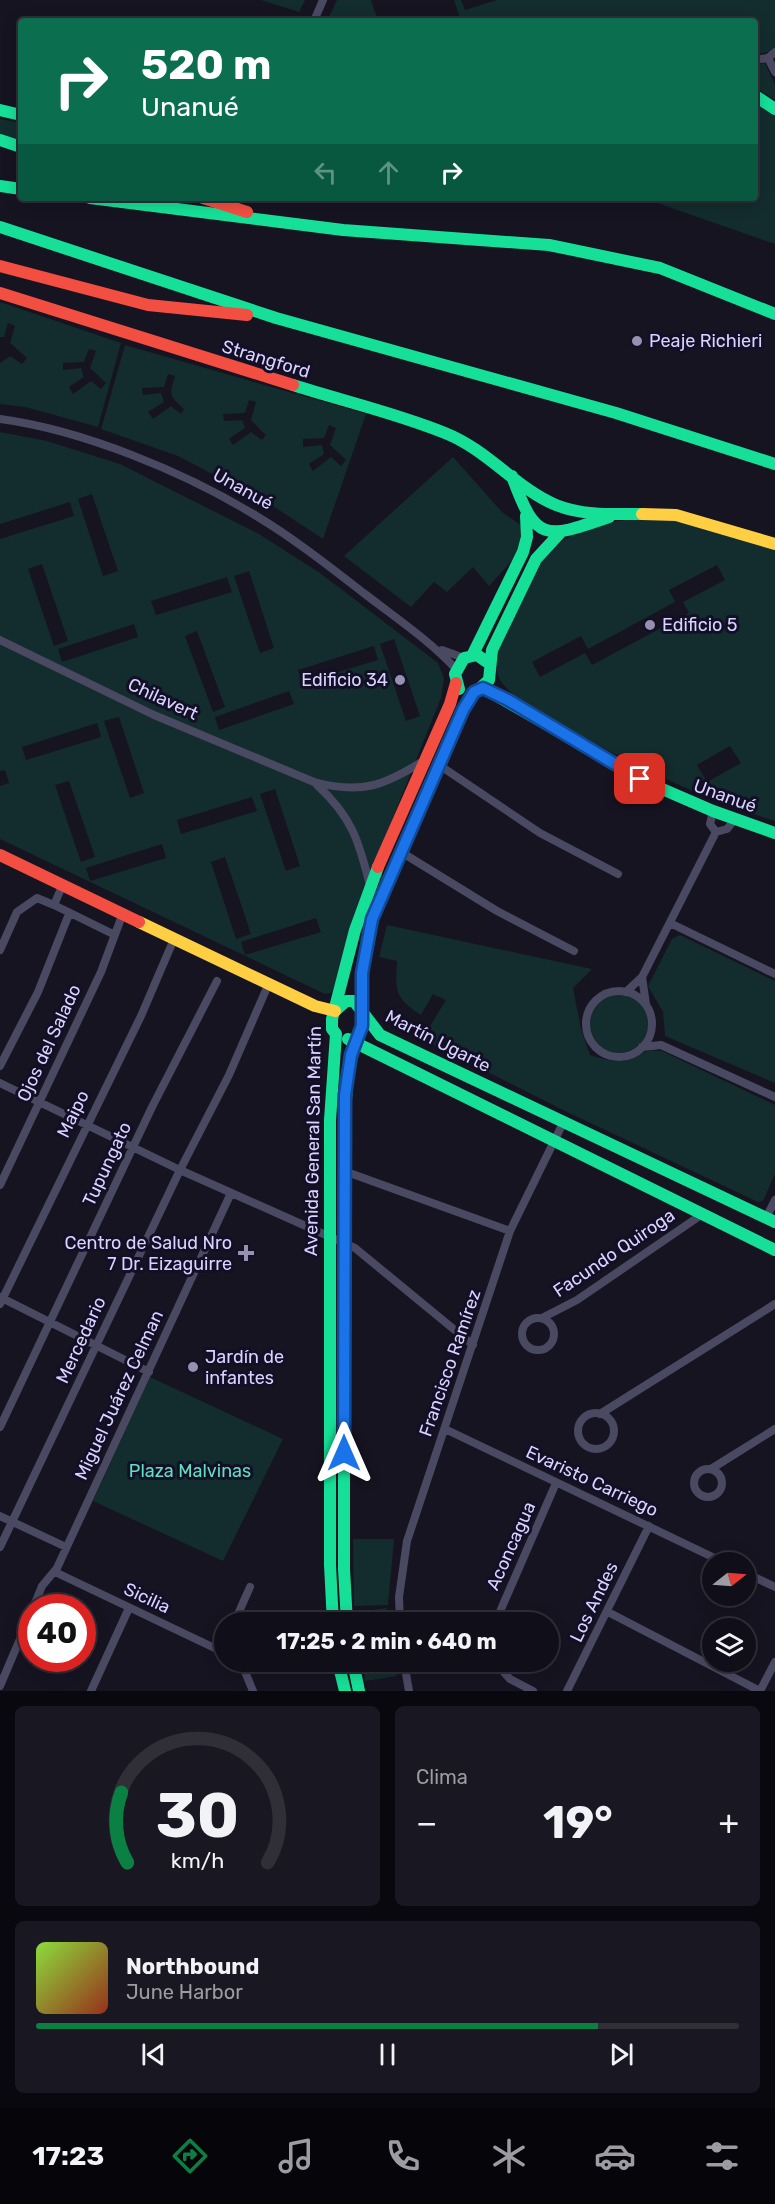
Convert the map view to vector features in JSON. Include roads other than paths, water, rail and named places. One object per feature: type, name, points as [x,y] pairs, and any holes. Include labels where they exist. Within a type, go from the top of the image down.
[{"type":"main road","points":[[758,97],[775,109]]},
{"type":"main road","points":[[0,110],[18,114]]},
{"type":"main road","points":[[0,140],[18,146]]},
{"type":"main road","points":[[0,186],[18,189]]},
{"type":"main road","points":[[112,201],[284,224],[549,245],[660,268],[775,314]]},
{"type":"main road","points":[[212,201],[284,224]]},
{"type":"main road","points":[[0,227],[276,318],[616,413],[775,464]]},
{"type":"main road","points":[[0,267],[148,305],[276,318]]},
{"type":"main road","name":"Strangford","points":[[0,293],[446,434],[487,455],[512,476],[556,505],[591,513],[616,515],[646,512],[676,515],[775,544]]},
{"type":"main road","points":[[512,476],[526,516],[527,537],[523,552],[464,660],[456,683],[463,691],[479,690],[490,670],[492,650],[536,559],[560,533]]},
{"type":"main road","name":"Strangford","points":[[560,533],[616,515]]},
{"type":"main road","points":[[526,516],[543,531],[560,533]]},
{"type":"main road","points":[[464,660],[482,657],[490,670]]},
{"type":"main road","name":"Unanué","points":[[490,670],[508,700]]},
{"type":"main road","name":"Avenida General San Martín","points":[[332,1612],[330,1565],[330,1239],[331,1110],[336,1034],[332,1029],[334,1011],[355,930],[370,886],[426,759],[456,683]]},
{"type":"main road","name":"Unanué","points":[[479,690],[508,700],[613,765],[654,787],[713,811],[775,832]]},
{"type":"main road","name":"Avenida General San Martín","points":[[346,1612],[344,1569],[345,1095],[355,1041],[362,1026],[362,973],[372,919],[463,710],[479,690]]},
{"type":"main road","points":[[0,855],[315,1006],[334,1011]]},
{"type":"main road","name":"Martín Ugarte","points":[[334,1011],[350,1001],[358,1004],[366,1021],[380,1035],[771,1220]]},
{"type":"main road","name":"Martín Ugarte","points":[[336,1034],[355,1041],[775,1250]]},
{"type":"main road","points":[[340,1672],[345,1691]]},
{"type":"main road","points":[[355,1672],[359,1691]]},
{"type":"street","points":[[315,18],[323,0]]},
{"type":"street","points":[[771,55],[775,72]]},
{"type":"street","name":"Unanué","points":[[0,420],[48,429],[95,443],[190,482],[236,504],[302,546],[438,649],[464,660]]},
{"type":"street","name":"Chilavert","points":[[0,639],[154,715],[314,782],[334,788],[367,788],[390,780],[426,759]]},
{"type":"street","points":[[439,765],[540,833],[618,874]]},
{"type":"street","name":"Chilavert","points":[[314,782],[332,798],[351,824],[363,853],[370,886]]},
{"type":"street","points":[[713,811],[710,824],[716,832]]},
{"type":"street","points":[[716,832],[727,830],[735,819]]},
{"type":"street","points":[[626,992],[642,977],[716,832]]},
{"type":"street","points":[[400,852],[497,911],[574,951]]},
{"type":"street","points":[[54,905],[63,884]]},
{"type":"street","points":[[0,950],[20,908],[37,898],[115,935]]},
{"type":"street","name":"Ojos del Salado","points":[[0,1185],[40,1101],[123,913]]},
{"type":"street","points":[[0,1066],[38,992],[69,914]]},
{"type":"street","points":[[670,923],[775,974]]},
{"type":"street","name":"Maipo","points":[[1,1300],[141,1016],[174,939]]},
{"type":"street","points":[[642,977],[651,1025],[661,1045]]},
{"type":"street","name":"Tupungato","points":[[0,1427],[152,1107],[217,981]]},
{"type":"street","name":"Mercedario","points":[[0,1547],[180,1170],[229,1075],[269,983]]},
{"type":"street","points":[[646,1007],[638,997],[626,992],[616,991],[598,998],[587,1014],[587,1033],[591,1042],[606,1055],[625,1056],[642,1047],[661,1045],[775,1097]]},
{"type":"street","points":[[642,1047],[651,1025]]},
{"type":"street","points":[[0,1083],[180,1170],[361,1251],[473,1346]]},
{"type":"street","name":"Francisco Ramírez","points":[[400,1612],[399,1597],[407,1541],[510,1231],[563,1122]]},
{"type":"street","points":[[344,1171],[510,1231]]},
{"type":"street","name":"Miguel Juárez Celman","points":[[39,1594],[42,1586],[55,1572],[231,1193]]},
{"type":"street","points":[[771,1220],[775,1200]]},
{"type":"street","name":"Facundo Quiroga","points":[[542,1318],[577,1300],[704,1213]]},
{"type":"street","points":[[1,1300],[149,1372]]},
{"type":"street","points":[[600,1414],[609,1419],[613,1435],[603,1448],[591,1448],[581,1441],[580,1424],[588,1415],[600,1414],[775,1304]]},
{"type":"street","name":"Evaristo Carriego","points":[[445,1429],[702,1552]]},
{"type":"street","points":[[711,1469],[775,1429]]},
{"type":"street","name":"Aconcagua","points":[[500,1612],[556,1482]]},
{"type":"street","points":[[0,1516],[66,1547]]},
{"type":"street","name":"Los Andes","points":[[567,1691],[649,1527]]},
{"type":"street","name":"Sicilia","points":[[55,1572],[214,1648]]},
{"type":"street","points":[[756,1578],[775,1587]]},
{"type":"street","points":[[239,1612],[250,1587]]},
{"type":"street","points":[[91,1691],[129,1608]]},
{"type":"street","points":[[608,1612],[760,1691],[775,1662]]},
{"type":"street","name":"Miguel Juárez Celman","points":[[0,1686],[18,1643]]},
{"type":"street","points":[[245,1672],[254,1691]]},
{"type":"street","points":[[406,1672],[409,1691]]},
{"type":"street","points":[[504,1672],[510,1679],[533,1691]]},
{"type":"place","name":"Peaje Richieri","points":[[637,341]]},
{"type":"place","name":"Edificio 5","points":[[650,625]]},
{"type":"place","name":"Edificio 34","points":[[400,680]]},
{"type":"place","name":"Centro de Salud Nro 7 Dr. Eizaguirre","points":[[246,1253]]},
{"type":"place","name":"Jardín de infantes","points":[[193,1367]]},
{"type":"park label","name":"Plaza Malvinas","points":[[190,1471]]}]
